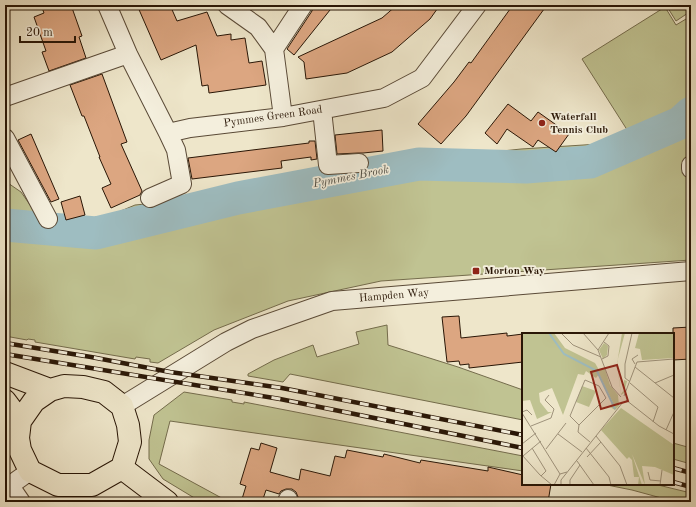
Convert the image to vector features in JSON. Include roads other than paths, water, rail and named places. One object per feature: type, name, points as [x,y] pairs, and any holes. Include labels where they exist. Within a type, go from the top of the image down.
[{"type":"main road","points":[[5,373],[50,390]]},
{"type":"main road","points":[[64,386],[83,387],[104,392],[122,406],[128,425],[130,442],[122,468],[92,485],[58,485],[30,471],[20,450],[18,438],[20,421],[34,401],[50,390],[64,386]]},
{"type":"main road","points":[[5,401],[20,421]]},
{"type":"main road","points":[[122,468],[166,502]]},
{"type":"street","points":[[107,5],[128,54],[176,150],[182,184],[150,198]]},
{"type":"street","points":[[227,5],[258,27],[274,49],[283,117]]},
{"type":"street","points":[[274,49],[303,5]]},
{"type":"street","name":"Pymmes Green Road","points":[[168,133],[190,128],[283,117],[384,98],[422,78],[477,5]]},
{"type":"street","points":[[5,97],[128,54]]},
{"type":"street","points":[[322,110],[328,165],[359,164]]},
{"type":"street","points":[[5,138],[48,219]]},
{"type":"street","name":"Hampden Way","points":[[122,406],[226,342],[252,329],[332,301],[691,271]]},
{"type":"street","points":[[21,502],[7,487],[30,471]]},
{"type":"waterway","name":"Pymmes Brook","points":[[5,225],[96,233],[238,198],[419,164],[526,167],[590,162],[680,123],[691,113]]},
{"type":"railway","points":[[5,343],[170,372],[282,388],[522,435]]},
{"type":"railway","points":[[5,354],[280,399],[522,448]]},
{"type":"railway","points":[[674,468],[691,473]]},
{"type":"railway","points":[[674,482],[691,487]]},
{"type":"place","name":"Waterfall Tennis Club","points":[[542,123]]},
{"type":"place","name":"Morton Way","points":[[476,271]]}]
